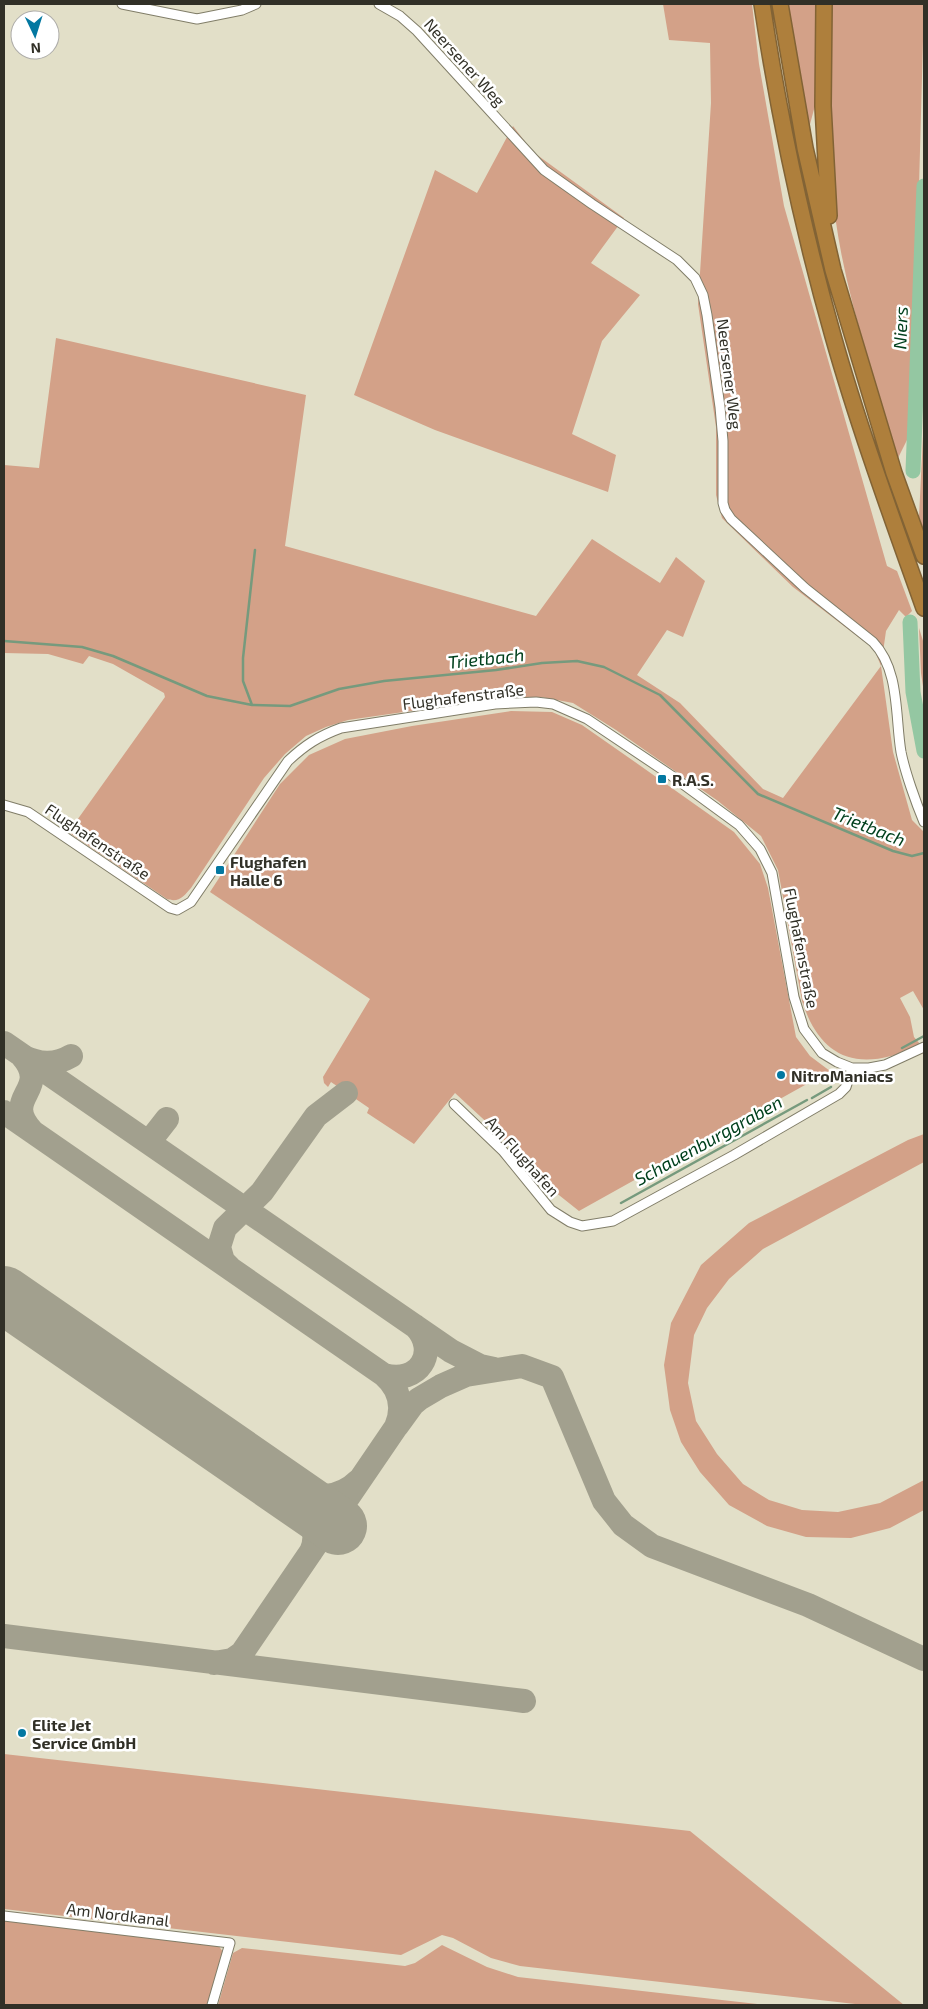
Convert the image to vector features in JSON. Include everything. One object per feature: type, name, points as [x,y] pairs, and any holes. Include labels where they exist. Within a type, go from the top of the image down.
[{"type":"highway","points":[[762,4],[788,152],[826,311],[854,408],[893,524],[924,608]]},
{"type":"highway","points":[[780,4],[806,148],[833,270],[894,473],[924,556]]},
{"type":"highway","points":[[824,4],[825,157],[833,270]]},
{"type":"street","points":[[122,4],[197,19],[242,10],[256,4]]},
{"type":"street","name":"Neersener Weg","points":[[379,4],[400,16],[417,31],[544,170],[677,260],[695,278],[701,289],[708,315],[718,387],[723,435],[723,503],[725,510],[731,519],[788,574],[873,642],[883,655],[891,676],[902,754],[924,822]]},
{"type":"street","name":"Flughafenstraße","points":[[4,805],[28,812],[170,908],[177,910],[191,902],[288,761],[305,745],[322,735],[341,728],[495,704],[536,702],[554,704],[587,719],[672,776],[739,825],[760,849],[772,873],[794,997],[804,1029],[822,1053],[852,1068],[869,1068],[885,1065],[924,1048]]},
{"type":"street","name":"Am Flughafen","points":[[454,1104],[502,1152],[551,1210],[570,1222],[582,1226],[613,1221],[734,1155],[839,1094],[846,1086],[852,1068]]},
{"type":"street","name":"Am Nordkanal","points":[[4,1916],[230,1943],[212,2005]]},
{"type":"shaded area","points":[[663,4],[752,4],[759,64],[784,206],[887,566],[897,571],[912,611],[906,617],[899,610],[886,631],[881,666],[874,649],[793,587],[722,518],[716,495],[716,427],[698,304],[711,103],[710,43],[669,40]]},
{"type":"shaded area","points":[[788,4],[816,4],[817,98],[809,128]]},
{"type":"shaded area","points":[[831,4],[924,4],[914,371],[907,440],[898,458],[858,324],[836,221],[830,141]]},
{"type":"shaded area","points":[[513,126],[533,152],[624,218],[591,263],[640,295],[602,341],[572,434],[616,455],[608,492],[435,430],[354,395],[435,170],[477,193]]},
{"type":"shaded area","points":[[56,338],[306,395],[285,546],[536,616],[592,539],[660,583],[676,557],[705,581],[683,637],[667,630],[637,675],[680,703],[763,789],[783,798],[881,666],[893,752],[912,820],[924,832],[924,1010],[913,991],[900,998],[910,1017],[914,1037],[920,1044],[891,1056],[859,1059],[845,1056],[834,1050],[815,1030],[808,1017],[802,1001],[778,870],[761,836],[718,801],[616,730],[573,703],[541,697],[508,697],[348,720],[306,736],[285,754],[264,778],[191,888],[183,896],[175,900],[167,899],[71,834],[70,830],[165,697],[164,693],[113,664],[89,656],[83,664],[48,654],[4,653],[4,465],[39,468]]},
{"type":"shaded area","points":[[924,416],[924,531],[919,517]]},
{"type":"shaded area","points":[[919,628],[924,644],[924,693],[921,673]]},
{"type":"shaded area","points":[[511,711],[552,712],[582,725],[734,832],[760,864],[768,888],[796,1037],[810,1056],[830,1071],[579,1211],[545,1184],[494,1129],[455,1093],[414,1144],[367,1113],[369,1108],[331,1082],[328,1087],[324,1083],[323,1077],[370,999],[210,892],[280,784],[309,755],[345,739],[412,726]]},
{"type":"shaded area","points":[[924,1134],[924,1162],[763,1249],[729,1279],[707,1308],[694,1335],[688,1383],[696,1421],[717,1454],[743,1484],[769,1500],[802,1510],[838,1512],[880,1503],[924,1480],[924,1510],[890,1528],[851,1538],[806,1537],[767,1526],[729,1505],[700,1472],[681,1442],[670,1410],[664,1365],[671,1323],[701,1265],[749,1223],[908,1140]]},
{"type":"shaded area","points":[[4,1754],[690,1831],[904,2005],[864,2005],[520,1966],[491,1958],[453,1938],[442,1935],[401,1955],[4,1909]]},
{"type":"shaded area","points":[[4,1920],[218,1945],[223,1952],[207,2005],[4,2005]]},
{"type":"shaded area","points":[[442,1945],[487,1967],[518,1977],[767,2005],[218,2005],[233,1953],[242,1948],[405,1966],[415,1963]]},
{"type":"waterway","name":"Niers","points":[[913,471],[924,186]]},
{"type":"waterway","points":[[252,705],[243,681],[243,658],[255,550]]},
{"type":"waterway","name":"Niers","points":[[910,622],[913,692],[924,751]]},
{"type":"waterway","name":"Trietbach","points":[[4,641],[82,647],[113,656],[207,696],[252,705],[290,706],[339,689],[384,681],[496,670],[542,663],[577,661],[604,667],[660,695],[758,794],[893,851],[912,856],[924,853]]},
{"type":"waterway","name":"Schauenburggraben","points":[[902,1048],[924,1036]]},
{"type":"waterway","name":"Schauenburggraben","points":[[812,1098],[831,1087]]},
{"type":"waterway","name":"Schauenburggraben","points":[[621,1203],[807,1100]]},
{"type":"taxiway","points":[[4,1043],[451,1351],[480,1366],[494,1369]]},
{"type":"taxiway","points":[[32,1131],[24,1119],[21,1109],[32,1078],[30,1068],[22,1056],[46,1063],[53,1063],[71,1056]]},
{"type":"taxiway","points":[[229,1267],[223,1261],[219,1247],[225,1228],[262,1192],[316,1116],[346,1093]]},
{"type":"taxiway","points":[[4,1112],[384,1375],[394,1386],[397,1393],[400,1413],[396,1427],[242,1653],[232,1660],[214,1663]]},
{"type":"taxiway","points":[[149,1142],[167,1119]]},
{"type":"taxiway","points":[[384,1375],[396,1377],[407,1375],[415,1371],[422,1364],[425,1356],[425,1346],[422,1336],[415,1326]]},
{"type":"taxiway","points":[[397,1426],[419,1399],[441,1386],[466,1375],[522,1366],[552,1377],[604,1501],[623,1525],[652,1546],[808,1605],[924,1659]]},
{"type":"taxiway","points":[[290,1493],[326,1496],[343,1492],[358,1481]]},
{"type":"taxiway","points":[[290,1493],[306,1513],[313,1528],[314,1543],[311,1552]]},
{"type":"taxiway","points":[[4,1636],[524,1701]]},
{"type":"runway","points":[[4,1295],[338,1526]]},
{"type":"place","name":"R.A.S.","points":[[662,779]]},
{"type":"place","name":"Flughafen Halle 6","points":[[220,870]]},
{"type":"place","name":"NitroManiacs","points":[[781,1075]]},
{"type":"place","name":"Elite Jet Service GmbH","points":[[22,1733]]}]
